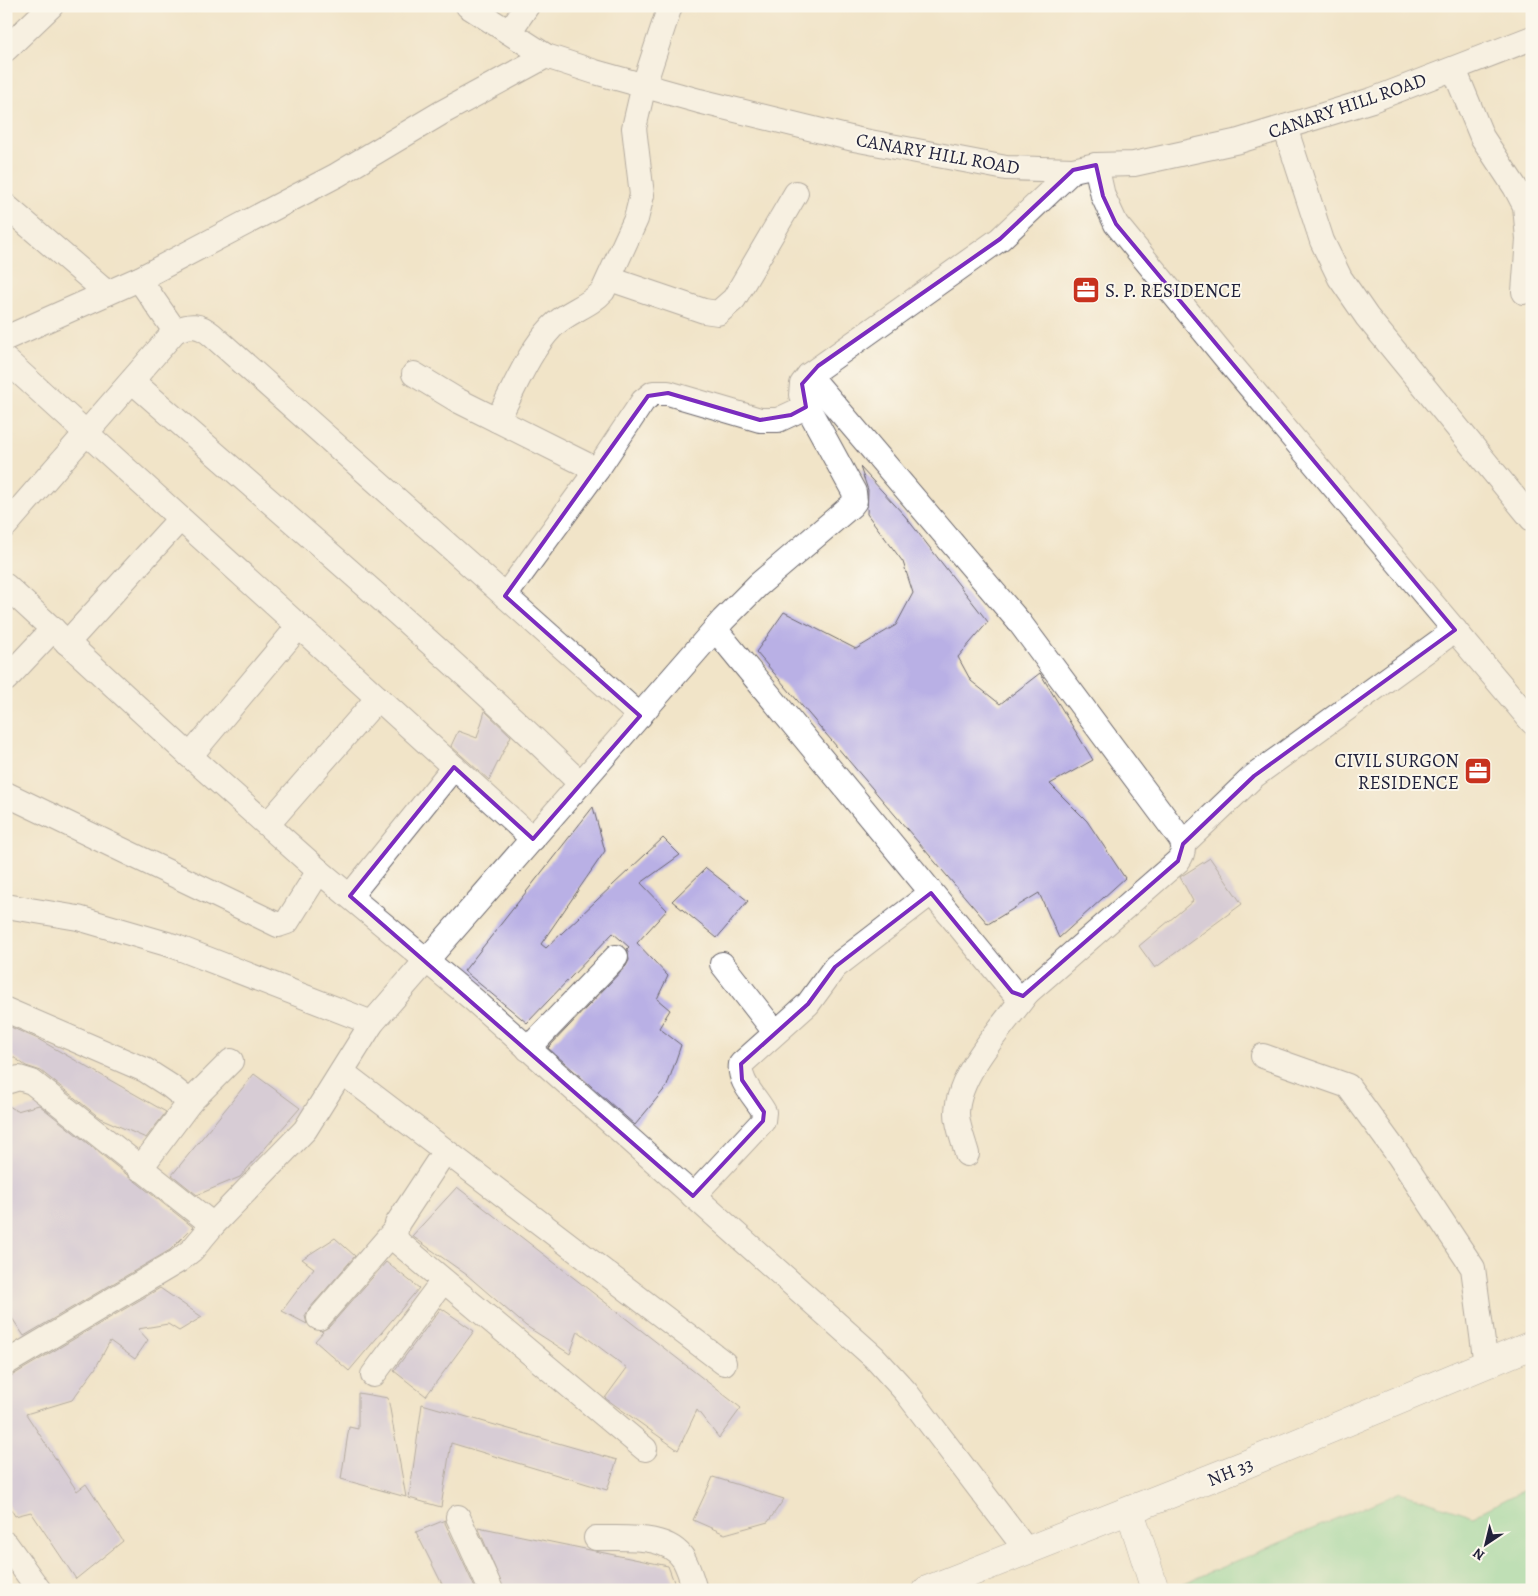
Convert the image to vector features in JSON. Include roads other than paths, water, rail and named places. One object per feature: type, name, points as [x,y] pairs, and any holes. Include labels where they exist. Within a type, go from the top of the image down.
[{"type":"main road","name":"NH 33","points":[[927,1590],[1130,1511],[1532,1345]]},
{"type":"main road","points":[[1130,1511],[1155,1590]]},
{"type":"street","points":[[6,49],[51,6]]},
{"type":"street","name":"CANARY HILL ROAD","points":[[468,6],[546,56],[644,85],[854,139],[1006,168],[1134,164],[1239,141],[1372,100],[1532,38]]},
{"type":"street","points":[[510,32],[527,6]]},
{"type":"street","points":[[497,420],[540,342],[554,326],[596,300],[610,278],[636,219],[642,195],[634,128],[644,85],[670,6]]},
{"type":"street","points":[[6,338],[139,279],[337,176],[441,112],[546,56]]},
{"type":"street","points":[[1454,69],[1482,137],[1515,187],[1525,206],[1528,239],[1524,292]]},
{"type":"street","points":[[1285,127],[1322,241],[1340,278],[1367,317],[1532,519]]},
{"type":"street","points":[[6,1363],[178,1261],[192,1250],[213,1225],[305,1130],[372,1023],[426,959],[533,840],[715,628],[758,585],[849,509],[855,501],[854,492],[801,395],[802,384],[809,375],[1000,238],[1084,167],[1103,196],[1116,224],[1228,362],[1532,722]]},
{"type":"street","points":[[610,278],[704,311],[718,313],[734,299],[796,193]]},
{"type":"street","points":[[6,206],[107,293]]},
{"type":"street","points":[[139,279],[175,331]]},
{"type":"street","points":[[6,525],[175,331],[194,325],[203,328],[640,716]]},
{"type":"street","points":[[6,360],[533,840]]},
{"type":"street","points":[[414,374],[497,420],[597,470]]},
{"type":"street","points":[[809,375],[1020,623],[1183,844]]},
{"type":"street","points":[[132,381],[352,575],[435,645],[499,703],[581,784]]},
{"type":"street","points":[[506,596],[597,470],[643,401],[653,393],[668,393],[760,420],[778,420],[806,407]]},
{"type":"street","points":[[6,679],[60,636],[180,518]]},
{"type":"street","points":[[6,586],[190,756],[320,871],[426,959],[874,1357],[906,1392],[1027,1551]]},
{"type":"street","points":[[190,756],[299,626]]},
{"type":"street","points":[[715,628],[1012,992],[1019,996],[1027,994]]},
{"type":"street","points":[[967,1154],[957,1114],[962,1089],[974,1066],[1027,994],[1178,861],[1182,854],[1183,844],[1254,776],[1455,630]]},
{"type":"street","points":[[268,824],[378,698]]},
{"type":"street","points":[[350,896],[454,767]]},
{"type":"street","points":[[6,794],[278,925],[287,922],[320,871]]},
{"type":"street","points":[[693,1196],[763,1121],[764,1112],[742,1080],[741,1064],[808,1004],[835,967],[931,893]]},
{"type":"street","points":[[6,906],[78,918],[174,946],[372,1023]]},
{"type":"street","points":[[528,1049],[616,957]]},
{"type":"street","points":[[722,964],[775,1032]]},
{"type":"street","points":[[6,1010],[145,1070],[190,1102]]},
{"type":"street","points":[[1263,1056],[1348,1086],[1399,1156],[1473,1268],[1486,1365]]},
{"type":"street","points":[[140,1169],[190,1102],[231,1061]]},
{"type":"street","points":[[342,1072],[724,1364]]},
{"type":"street","points":[[6,1082],[19,1078],[32,1082],[213,1225]]},
{"type":"street","points":[[319,1318],[395,1230],[445,1150]]},
{"type":"street","points":[[395,1230],[395,1236],[404,1248],[645,1449]]},
{"type":"street","points":[[373,1375],[443,1281]]},
{"type":"street","points":[[458,1517],[491,1590]]},
{"type":"street","points":[[596,1538],[660,1542],[675,1549],[684,1560],[695,1590]]},
{"type":"street","points":[[6,1544],[39,1590]]},
{"type":"place","name":"S. P. RESIDENCE","points":[[1086,290]]},
{"type":"place","name":"CIVIL SURGON RESIDENCE","points":[[1478,771]]}]
